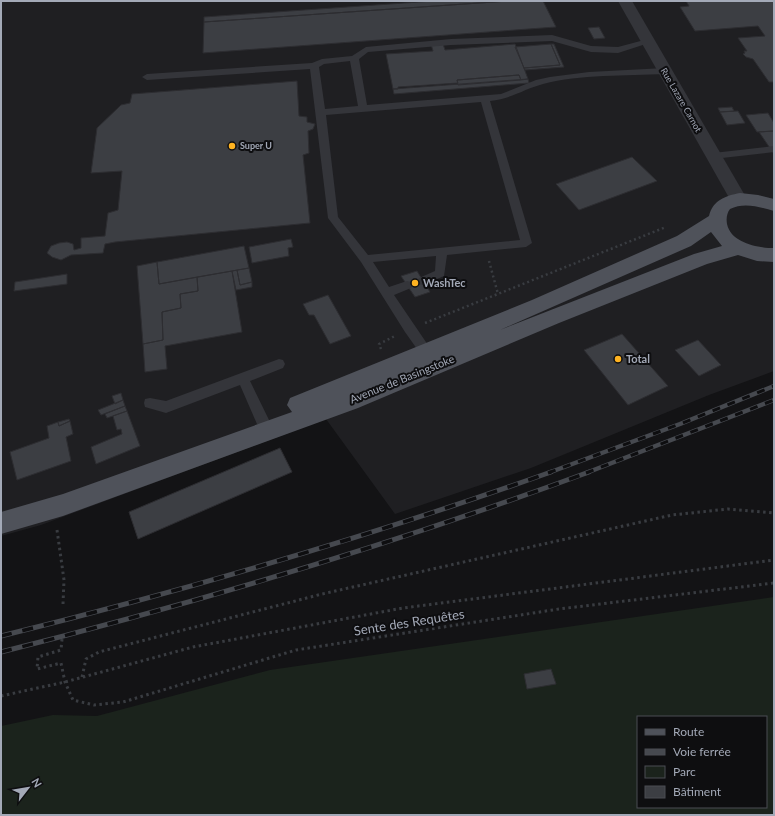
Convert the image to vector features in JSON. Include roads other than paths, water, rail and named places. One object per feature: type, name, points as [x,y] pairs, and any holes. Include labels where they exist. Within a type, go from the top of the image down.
[{"type":"main road","points":[[774,204],[751,199],[738,200],[723,206],[717,220],[723,235],[740,248],[753,253],[774,255]]},
{"type":"main road","name":"Avenue de Basingstoke","points":[[58,506],[426,352],[684,241],[717,220]]},
{"type":"main road","name":"Avenue de Basingstoke","points":[[1,523],[58,506],[350,401],[552,317],[701,259],[740,248]]},
{"type":"street","name":"Rue Lazare Carnot","points":[[625,1],[738,200]]},
{"type":"lane","points":[[148,77],[314,66],[322,62],[354,58],[366,50],[451,42],[552,38],[591,49],[618,50],[648,42]]},
{"type":"lane","points":[[354,58],[363,108]]},
{"type":"lane","points":[[314,66],[321,112],[333,218],[365,259],[409,329],[426,352]]},
{"type":"lane","points":[[321,112],[485,99],[512,94],[539,82],[550,80],[589,75],[665,71]]},
{"type":"lane","points":[[365,259],[526,243],[485,99]]},
{"type":"lane","points":[[713,156],[774,149]]},
{"type":"lane","points":[[423,281],[440,273],[442,252]]},
{"type":"lane","points":[[386,293],[407,285]]},
{"type":"lane","points":[[150,403],[166,407],[279,364]]},
{"type":"lane","points":[[243,378],[262,420]]},
{"type":"railway","points":[[548,473],[680,424],[774,386]]},
{"type":"railway","points":[[586,473],[774,400]]},
{"type":"railway","points":[[1,636],[140,600],[278,561],[483,496],[551,472]]},
{"type":"railway","points":[[1,652],[150,613],[298,570],[444,523],[589,472]]},
{"type":"place","name":"Super U","points":[[232,146]]},
{"type":"place","name":"WashTec","points":[[415,283]]},
{"type":"place","name":"Total","points":[[618,359]]}]
